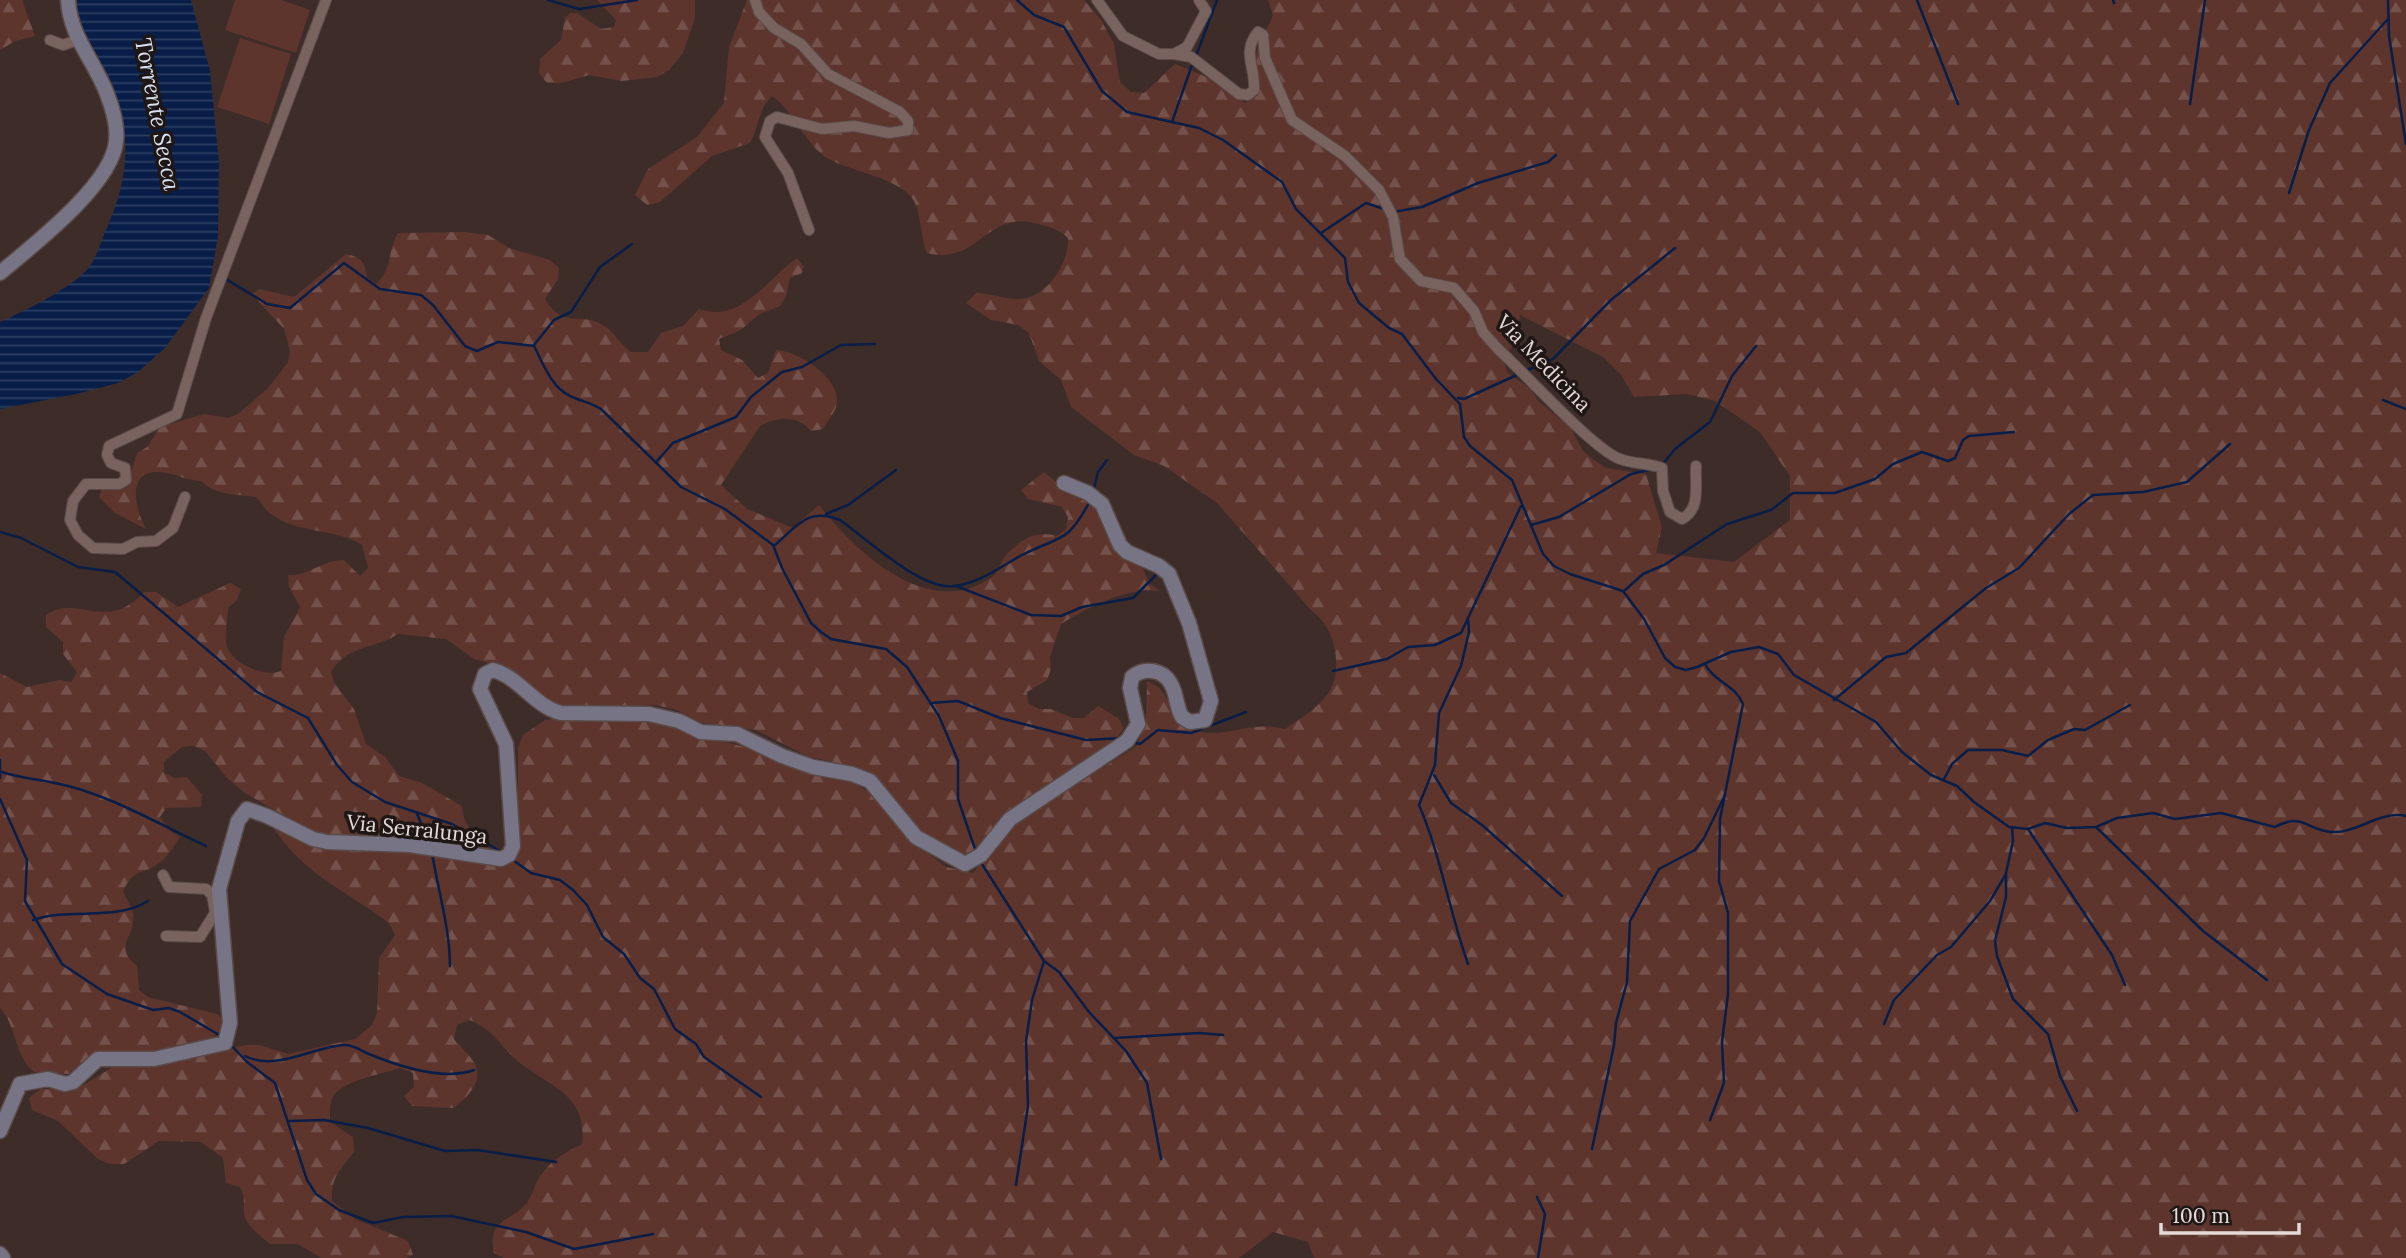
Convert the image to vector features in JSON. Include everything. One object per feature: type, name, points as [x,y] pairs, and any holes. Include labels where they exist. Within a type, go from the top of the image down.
[{"type":"street","points":[[0,273],[93,186],[114,153],[117,141],[107,93],[69,20],[68,0]]},
{"type":"street","points":[[185,497],[173,528],[156,541],[137,542],[123,549],[93,548],[78,535],[70,520],[74,501],[86,484],[119,484],[126,480],[125,468],[111,463],[107,455],[109,446],[177,414],[206,318],[326,0]]},
{"type":"street","points":[[755,0],[759,12],[775,28],[802,44],[828,74],[901,112],[908,121],[908,130],[901,134],[854,125],[822,129],[777,117],[770,121],[765,137],[788,173],[809,230]]},
{"type":"street","points":[[1097,0],[1123,36],[1159,54],[1174,54],[1187,47],[1206,11],[1199,0]]},
{"type":"street","name":"Via Medicina","points":[[1174,54],[1191,57],[1240,93],[1248,95],[1254,90],[1255,80],[1248,57],[1251,40],[1258,32],[1263,35],[1265,58],[1284,95],[1287,112],[1307,131],[1356,165],[1379,190],[1393,217],[1401,259],[1422,281],[1454,288],[1474,311],[1483,332],[1498,349],[1597,443],[1620,459],[1647,462],[1662,468],[1663,491],[1670,512],[1682,519],[1691,514],[1696,505],[1696,466]]},
{"type":"street","points":[[50,40],[63,45],[78,40]]},
{"type":"street","name":"Via Serralunga","points":[[0,1131],[20,1084],[48,1079],[65,1084],[74,1082],[98,1059],[154,1059],[225,1043],[230,1023],[219,915],[219,889],[238,821],[247,809],[313,839],[327,842],[411,845],[501,859],[509,855],[513,846],[506,744],[480,690],[485,674],[493,670],[512,681],[547,709],[561,713],[649,714],[679,721],[701,732],[737,734],[782,756],[813,767],[852,774],[870,781],[916,837],[951,858],[971,862],[1010,819],[1127,741],[1138,724],[1130,688],[1132,677],[1139,671],[1147,670],[1165,677],[1172,685],[1182,717],[1198,723],[1205,720],[1211,701],[1189,623],[1169,574],[1159,566],[1127,552],[1120,545],[1102,504],[1088,493],[1064,483]]},
{"type":"street","points":[[163,875],[169,887],[206,889],[212,895],[219,915],[200,937],[166,936]]},
{"type":"green space","points":[[0,0],[22,0],[35,36],[15,41],[0,50]]},
{"type":"green space","points":[[235,0],[281,0],[310,10],[296,53],[225,30]]},
{"type":"green space","points":[[597,0],[695,0],[695,18],[683,53],[669,70],[657,77],[622,81],[589,75],[562,83],[547,83],[539,73],[540,59],[561,40],[565,18],[570,13],[577,13],[601,29],[614,27],[616,20]]},
{"type":"green space","points":[[747,0],[1084,0],[1101,20],[1114,44],[1120,82],[1131,92],[1144,93],[1175,64],[1214,80],[1245,103],[1258,95],[1257,51],[1273,15],[1268,0],[2406,0],[2406,1258],[1314,1258],[1308,1242],[1273,1232],[1239,1258],[504,1258],[494,1253],[493,1242],[497,1228],[527,1203],[548,1166],[582,1144],[582,1126],[578,1111],[560,1090],[522,1065],[487,1030],[469,1020],[457,1025],[454,1039],[473,1061],[476,1082],[469,1094],[453,1108],[412,1106],[404,1096],[414,1087],[413,1073],[400,1068],[346,1086],[334,1095],[331,1101],[330,1122],[353,1137],[354,1152],[335,1180],[332,1201],[355,1219],[408,1241],[413,1255],[406,1258],[321,1258],[298,1244],[270,1244],[248,1223],[240,1187],[226,1183],[223,1158],[201,1142],[159,1141],[124,1164],[110,1164],[98,1159],[58,1121],[32,1110],[29,1098],[41,1089],[68,1090],[82,1086],[116,1065],[177,1062],[245,1045],[260,1045],[288,1054],[355,1039],[372,1025],[377,1013],[379,958],[395,935],[389,923],[312,870],[285,844],[273,827],[308,842],[338,848],[405,851],[502,865],[518,823],[518,748],[523,735],[545,720],[559,718],[651,722],[748,748],[809,773],[848,780],[874,795],[888,817],[911,840],[946,867],[973,873],[1013,825],[1137,746],[1146,721],[1147,681],[1163,692],[1176,721],[1203,733],[1256,727],[1285,729],[1317,706],[1331,689],[1336,666],[1334,645],[1327,628],[1217,503],[1164,466],[1134,455],[1071,407],[1061,380],[1039,361],[1029,333],[1018,325],[991,320],[966,303],[976,293],[1020,299],[1039,292],[1061,268],[1068,238],[1064,235],[1044,225],[1017,222],[992,231],[958,252],[944,255],[927,253],[917,207],[907,193],[885,180],[824,156],[772,96],[761,112],[750,143],[712,156],[660,202],[647,205],[635,195],[648,169],[697,137],[724,103],[729,47]],"holes":[[[1520,315],[1603,357],[1621,375],[1634,397],[1687,394],[1715,401],[1760,432],[1790,476],[1790,520],[1734,562],[1656,553],[1662,527],[1646,474],[1606,468],[1594,460],[1583,451],[1570,427],[1538,401],[1531,389],[1508,373],[1503,361],[1518,337]]]},
{"type":"green space","points":[[240,38],[291,54],[269,124],[217,107]]},
{"type":"green space","points":[[465,232],[488,235],[509,248],[550,260],[559,268],[558,279],[545,299],[552,309],[566,318],[595,321],[603,325],[631,352],[648,352],[661,333],[683,326],[699,309],[714,312],[741,305],[797,258],[804,267],[802,273],[790,278],[786,296],[780,306],[758,315],[741,330],[719,339],[721,350],[742,360],[758,378],[768,373],[776,350],[794,355],[814,366],[830,381],[835,390],[836,407],[823,429],[811,431],[800,422],[787,419],[773,420],[760,426],[721,485],[747,509],[793,528],[819,505],[853,542],[896,576],[919,586],[944,591],[968,589],[992,577],[1006,555],[1017,545],[1035,535],[1057,536],[1066,529],[1068,517],[1062,507],[1028,499],[1021,490],[1044,472],[1061,486],[1097,506],[1140,563],[1150,584],[1160,591],[1121,595],[1061,624],[1050,657],[1051,669],[1047,680],[1027,692],[1028,703],[1039,709],[1051,709],[1073,718],[1084,718],[1098,706],[1118,718],[1124,728],[1110,746],[970,856],[963,857],[920,831],[883,785],[866,770],[807,756],[756,730],[698,722],[677,710],[656,705],[568,707],[544,699],[508,668],[474,659],[446,639],[398,634],[343,658],[331,673],[335,684],[354,709],[366,744],[385,757],[399,776],[422,783],[462,806],[469,827],[495,853],[320,836],[245,793],[227,778],[205,751],[194,746],[182,747],[164,762],[164,773],[175,778],[187,777],[202,795],[201,807],[166,808],[160,817],[170,831],[180,837],[164,859],[130,879],[123,892],[133,913],[132,929],[125,947],[130,959],[137,966],[139,990],[148,997],[217,1014],[226,1022],[221,1030],[205,1042],[185,1049],[155,1054],[106,1052],[91,1058],[69,1074],[34,1072],[22,1057],[10,1024],[0,1008],[0,673],[27,687],[59,680],[71,682],[77,672],[63,654],[63,642],[46,627],[46,615],[58,609],[105,612],[117,610],[130,604],[144,592],[156,592],[178,607],[230,583],[241,589],[237,600],[228,608],[228,650],[248,667],[274,673],[281,671],[284,637],[300,607],[289,587],[288,575],[344,560],[360,576],[368,568],[362,545],[340,536],[281,520],[269,512],[256,497],[220,492],[201,481],[164,472],[148,473],[137,485],[139,513],[146,529],[115,513],[99,497],[103,486],[126,488],[137,453],[147,447],[160,427],[204,414],[228,418],[238,414],[268,388],[288,362],[290,351],[284,329],[252,294],[259,289],[294,297],[346,254],[361,261],[367,277],[376,284],[388,266],[398,233]]},
{"type":"water","name":"Torrente Secca","points":[[77,0],[191,0],[210,71],[219,163],[218,236],[209,288],[165,348],[138,372],[118,383],[0,409],[0,322],[61,290],[90,266],[112,215],[122,182],[125,149],[122,116],[107,73],[83,26]]},
{"type":"waterway","points":[[548,0],[579,9],[637,0]]},
{"type":"waterway","points":[[1017,0],[1034,15],[1064,27],[1102,91],[1127,112],[1199,128],[1223,140],[1282,182],[1296,209],[1345,258],[1348,282],[1359,303],[1389,328],[1402,334],[1436,379],[1460,404],[1464,437],[1470,446],[1512,480],[1543,554],[1554,566],[1570,574],[1623,591],[1644,619],[1665,658],[1675,667],[1686,670],[1731,652],[1759,647],[1778,654],[1794,675],[1876,722],[1902,752],[1931,775],[1957,786],[2009,827],[2028,829],[2045,823],[2067,828],[2096,827],[2117,818],[2153,813],[2175,819],[2221,813],[2275,827],[2298,821],[2323,831],[2341,832],[2387,816],[2406,816]]},
{"type":"waterway","points":[[1196,56],[1217,0]]},
{"type":"waterway","points":[[1917,0],[1958,104]]},
{"type":"waterway","points":[[2190,104],[2205,0]]},
{"type":"waterway","points":[[2388,0],[2389,36],[2406,144]]},
{"type":"waterway","points":[[2289,193],[2309,130],[2330,83],[2387,20]]},
{"type":"waterway","points":[[1172,122],[1193,62]]},
{"type":"waterway","points":[[1393,212],[1422,207],[1478,183],[1548,162],[1556,155]]},
{"type":"waterway","points":[[1321,233],[1366,203],[1384,209]]},
{"type":"waterway","points":[[534,345],[554,320],[571,312],[600,267],[632,244]]},
{"type":"waterway","points":[[1525,371],[1553,359],[1611,300],[1675,248]]},
{"type":"waterway","points":[[226,279],[267,304],[290,308],[344,263],[380,289],[421,295],[433,305],[465,346],[477,351],[498,342],[534,346],[548,374],[563,392],[601,409],[681,487],[725,509],[773,545],[811,623],[821,632],[831,639],[886,649],[907,667],[939,716],[958,761],[958,799],[976,852]]},
{"type":"waterway","points":[[656,462],[673,443],[736,417],[751,397],[782,372],[802,367],[841,345],[875,344]]},
{"type":"waterway","points":[[1662,465],[1675,449],[1710,422],[1732,376],[1756,346]]},
{"type":"waterway","points":[[1458,398],[1464,399],[1519,374]]},
{"type":"waterway","points":[[2383,400],[2406,409]]},
{"type":"waterway","points":[[1624,591],[1643,574],[1664,565],[1727,524],[1771,510],[1793,493],[1835,493],[1875,479],[1893,464],[1922,452],[1948,461],[1955,458],[1963,440],[1969,436],[2014,432]]},
{"type":"waterway","points":[[1834,700],[1886,657],[1906,653],[1986,588],[2019,568],[2069,514],[2093,495],[2143,492],[2187,482],[2230,444]]},
{"type":"waterway","points":[[1093,492],[1098,472],[1107,460]]},
{"type":"waterway","points":[[1531,525],[1559,517],[1631,474],[1653,469]]},
{"type":"waterway","points":[[826,514],[848,505],[896,470]]},
{"type":"waterway","points":[[775,545],[804,520],[811,517],[829,517],[840,520],[911,572],[941,585],[954,586],[981,578],[1062,537],[1075,525],[1090,501]]},
{"type":"waterway","points":[[1333,671],[1387,659],[1408,647],[1435,645],[1461,633],[1521,506]]},
{"type":"waterway","points":[[0,532],[21,538],[78,567],[115,572],[257,692],[308,718],[337,765],[352,782],[385,802],[452,824],[502,852]]},
{"type":"waterway","points":[[956,586],[1031,615],[1061,616],[1082,607],[1133,598],[1158,573]]},
{"type":"waterway","points":[[1468,619],[1469,632],[1461,666],[1439,713],[1435,765],[1419,805],[1468,964]]},
{"type":"waterway","points":[[1705,664],[1735,692],[1743,704],[1720,819],[1719,881],[1728,913],[1728,994],[1722,1042],[1724,1083],[1710,1120]]},
{"type":"waterway","points":[[931,703],[958,701],[1000,718],[1086,740],[1123,738]]},
{"type":"waterway","points":[[1944,779],[1952,764],[1968,750],[2002,750],[2028,756],[2048,740],[2074,729],[2085,730],[2130,705]]},
{"type":"waterway","points":[[1133,742],[1140,744],[1158,730],[1191,733],[1246,712]]},
{"type":"waterway","points":[[0,760],[0,778]]},
{"type":"waterway","points":[[2,772],[94,794],[206,846]]},
{"type":"waterway","points":[[1434,775],[1451,803],[1482,825],[1562,896]]},
{"type":"waterway","points":[[1592,1149],[1614,1045],[1616,1023],[1627,982],[1630,921],[1659,869],[1695,850],[1704,838],[1725,795]]},
{"type":"waterway","points":[[0,799],[27,860],[25,901],[62,964],[107,994],[153,1010],[169,1008],[180,1012],[221,1036]]},
{"type":"waterway","points":[[417,814],[430,843]]},
{"type":"waterway","points":[[2012,827],[2013,841],[2006,873],[2006,897],[1995,941],[1997,956],[2013,999],[2048,1034],[2060,1076],[2077,1111]]},
{"type":"waterway","points":[[2096,827],[2203,931],[2267,980]]},
{"type":"waterway","points":[[2028,829],[2112,955],[2125,985]]},
{"type":"waterway","points":[[432,853],[446,924],[450,966]]},
{"type":"waterway","points":[[513,860],[531,873],[560,880],[573,890],[587,905],[603,937],[624,954],[640,978],[654,989],[675,1029],[696,1044],[704,1057],[761,1097]]},
{"type":"waterway","points":[[980,861],[1044,961],[1059,972],[1089,1012],[1126,1051],[1147,1083],[1161,1159]]},
{"type":"waterway","points":[[1884,1024],[1894,1000],[1937,955],[1951,947],[1990,901],[2006,874]]},
{"type":"waterway","points":[[33,920],[47,916],[121,911],[148,901]]},
{"type":"waterway","points":[[1016,1185],[1028,1106],[1026,1041],[1032,1000],[1044,961]]},
{"type":"waterway","points":[[1115,1038],[1199,1033],[1223,1035]]},
{"type":"waterway","points":[[229,1043],[247,1062],[275,1083],[307,1180],[316,1194],[339,1210],[373,1223],[403,1217],[451,1216],[526,1232],[574,1249],[653,1234]]},
{"type":"waterway","points":[[245,1056],[257,1060],[281,1060],[347,1045],[421,1071],[449,1074],[474,1070]]},
{"type":"waterway","points":[[290,1121],[324,1120],[368,1128],[445,1151],[478,1150],[556,1162]]},
{"type":"waterway","points":[[1537,1197],[1545,1214],[1538,1258]]}]
